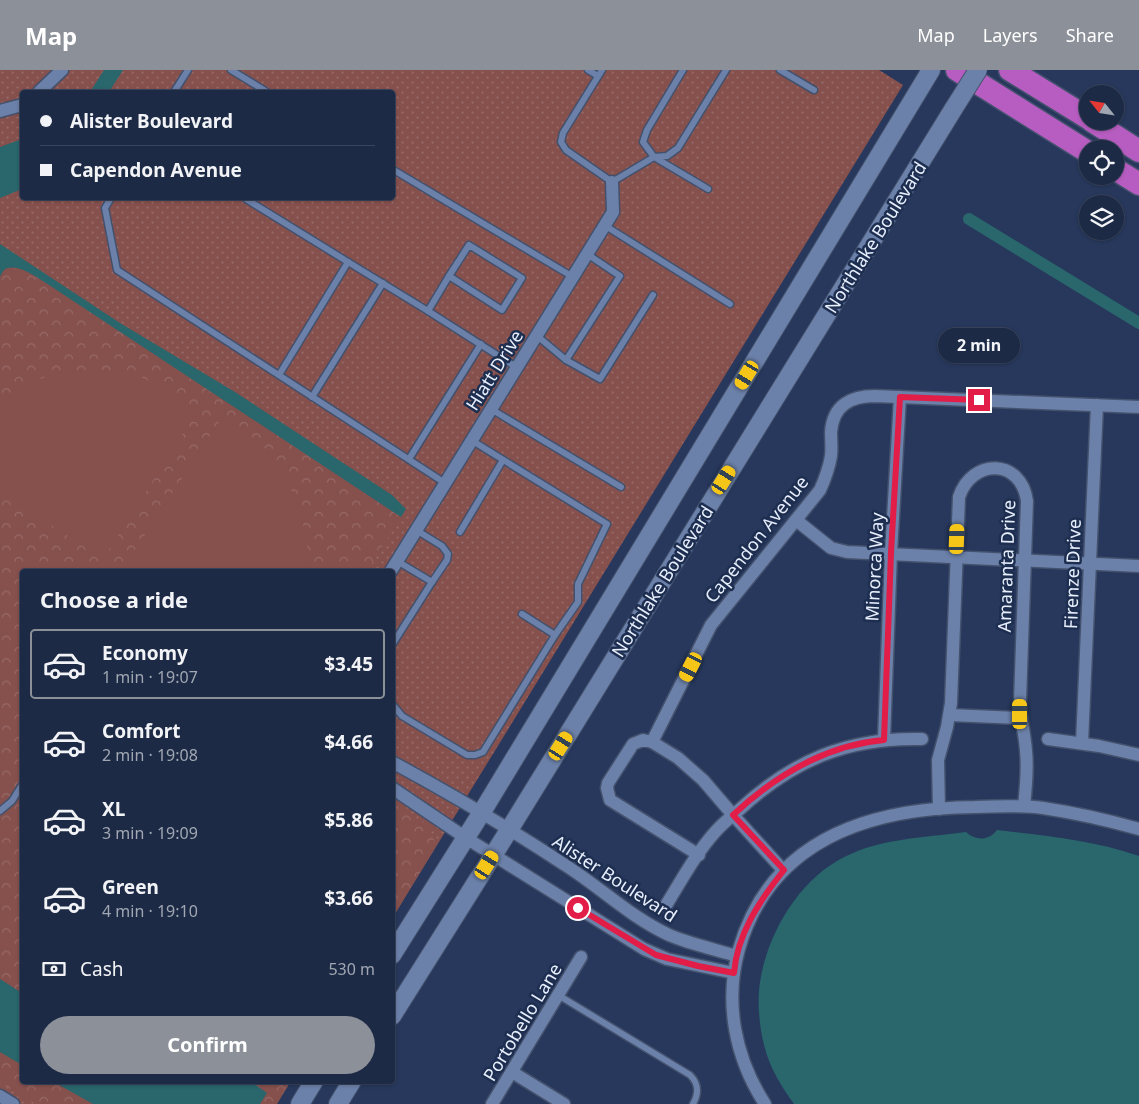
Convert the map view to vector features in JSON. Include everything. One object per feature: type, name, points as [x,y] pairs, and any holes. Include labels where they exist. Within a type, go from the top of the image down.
[{"type":"highway","points":[[957,70],[1079,146]]},
{"type":"highway","points":[[1010,70],[1079,112]]},
{"type":"highway","points":[[1106,130],[1139,149]]},
{"type":"highway","points":[[1124,175],[1139,184]]},
{"type":"main road","name":"Northlake Boulevard","points":[[395,950],[482,812],[932,70]]},
{"type":"main road","name":"Northlake Boulevard","points":[[395,1011],[978,70]]},
{"type":"main road","points":[[300,1104],[312,1084]]},
{"type":"main road","points":[[338,1104],[350,1084]]},
{"type":"street","points":[[41,90],[62,70]]},
{"type":"street","points":[[0,111],[20,106]]},
{"type":"street","name":"Hiatt Drive","points":[[394,566],[613,212],[612,182]]},
{"type":"street","name":"Capendon Avenue","points":[[652,742],[711,625],[813,500],[825,480],[831,455],[833,423],[841,408],[854,398],[864,396],[900,397],[1139,407]]},
{"type":"street","name":"Minorca Way","points":[[884,740],[891,553],[900,397]]},
{"type":"street","name":"Firenze Drive","points":[[1082,743],[1097,405]]},
{"type":"street","name":"Amaranta Drive","points":[[939,809],[938,760],[950,716],[958,506],[961,490],[970,478],[984,470],[998,468],[1005,469],[1018,478],[1026,491],[1028,501],[1020,718],[1026,751],[1027,778],[1024,806]]},
{"type":"street","points":[[796,520],[823,542],[839,550],[1139,566]]},
{"type":"street","points":[[950,716],[1020,718]]},
{"type":"street","points":[[665,907],[717,829],[754,796],[775,781],[814,758],[856,744],[884,740],[922,739]]},
{"type":"street","points":[[1048,739],[1082,743],[1139,755]]},
{"type":"street","points":[[698,855],[610,800],[607,788],[608,783],[628,749],[638,741],[652,742],[678,758],[703,780],[784,870]]},
{"type":"street","points":[[395,764],[482,812]]},
{"type":"street","points":[[395,790],[466,838],[656,955],[698,966],[735,964]]},
{"type":"street","points":[[765,1104],[748,1075],[737,1042],[732,1003],[735,964],[752,915],[784,870],[813,846],[846,828],[867,820],[891,815],[961,807],[1024,806],[1092,816],[1139,829]]},
{"type":"street","name":"Alister Boulevard","points":[[482,812],[566,865],[604,894],[652,926],[735,964]]},
{"type":"street","name":"Portobello Lane","points":[[492,1104],[581,958]]},
{"type":"street","points":[[512,1072],[564,1104]]},
{"type":"street","points":[[0,1096],[13,1104]]},
{"type":"lane","points":[[175,90],[188,70]]},
{"type":"lane","points":[[231,70],[264,90]]},
{"type":"lane","points":[[588,70],[598,76]]},
{"type":"lane","points":[[602,70],[563,133],[561,142],[566,150],[612,182],[654,157],[667,156],[678,148],[726,70]]},
{"type":"lane","points":[[683,70],[643,142],[654,157],[708,189]]},
{"type":"lane","points":[[780,70],[814,90]]},
{"type":"lane","points":[[395,171],[573,277]]},
{"type":"lane","points":[[110,200],[105,208],[117,270],[445,483]]},
{"type":"lane","points":[[248,200],[516,367]]},
{"type":"lane","points":[[604,225],[730,304]]},
{"type":"lane","points":[[428,311],[449,276],[469,245],[522,278],[502,310],[449,276]]},
{"type":"lane","points":[[566,360],[620,276],[586,254]]},
{"type":"lane","points":[[279,375],[348,262]]},
{"type":"lane","points":[[312,396],[383,283]]},
{"type":"lane","points":[[536,336],[566,360],[600,379],[653,295]]},
{"type":"lane","points":[[409,459],[481,344]]},
{"type":"lane","points":[[491,409],[621,487]]},
{"type":"lane","points":[[395,708],[402,716],[467,755],[483,752],[555,635],[578,602],[578,584],[607,524],[471,440]]},
{"type":"lane","points":[[460,532],[503,460]]},
{"type":"lane","points":[[395,640],[447,560],[448,554],[442,546],[416,530]]},
{"type":"lane","points":[[394,566],[432,582]]},
{"type":"lane","points":[[522,614],[555,635]]},
{"type":"lane","points":[[0,811],[12,801],[20,787]]},
{"type":"lane","points":[[558,995],[690,1075],[698,1086],[693,1104]]},
{"type":"green space","points":[[0,70],[879,70],[903,85],[395,914],[395,569],[20,569],[20,1084],[289,1084],[277,1104],[0,1104]]},
{"type":"green space","points":[[0,258],[49,285],[401,517],[368,569],[20,569],[20,1084],[288,1084],[276,1104],[36,1104],[0,1083]]},
{"type":"green space","points":[[127,370],[165,389],[196,413],[108,551],[94,553],[0,491],[0,398],[32,382],[62,373]]},
{"type":"green space","points":[[222,417],[258,442],[277,464],[285,477],[303,524],[308,569],[130,569],[128,561]]},
{"type":"green space","points":[[395,805],[429,826],[436,846],[395,914]]},
{"type":"shaded area","points":[[104,70],[123,70],[110,90],[91,90]]},
{"type":"shaded area","points":[[20,140],[20,190],[0,198],[0,147]]},
{"type":"shaded area","points":[[0,244],[120,323],[235,392],[392,495],[406,509],[401,517],[34,275],[21,269],[9,268],[4,270],[0,277]]},
{"type":"shaded area","points":[[997,830],[1087,842],[1139,856],[1139,1104],[794,1104],[777,1078],[768,1059],[759,1015],[759,992],[769,947],[786,913],[796,898],[822,871],[852,853],[900,840],[966,832],[974,837],[986,838]]},
{"type":"shaded area","points":[[0,979],[20,992],[20,1064],[0,1052]]},
{"type":"shaded area","points":[[57,1084],[254,1084],[267,1093],[260,1104],[93,1104]]},
{"type":"waterway","points":[[969,219],[1139,323]]},
{"type":"route","points":[[578,908],[656,955],[734,973],[741,942],[752,915],[784,870],[733,815],[754,796],[775,781],[814,758],[856,744],[884,740],[891,553],[900,397],[979,400]]}]
